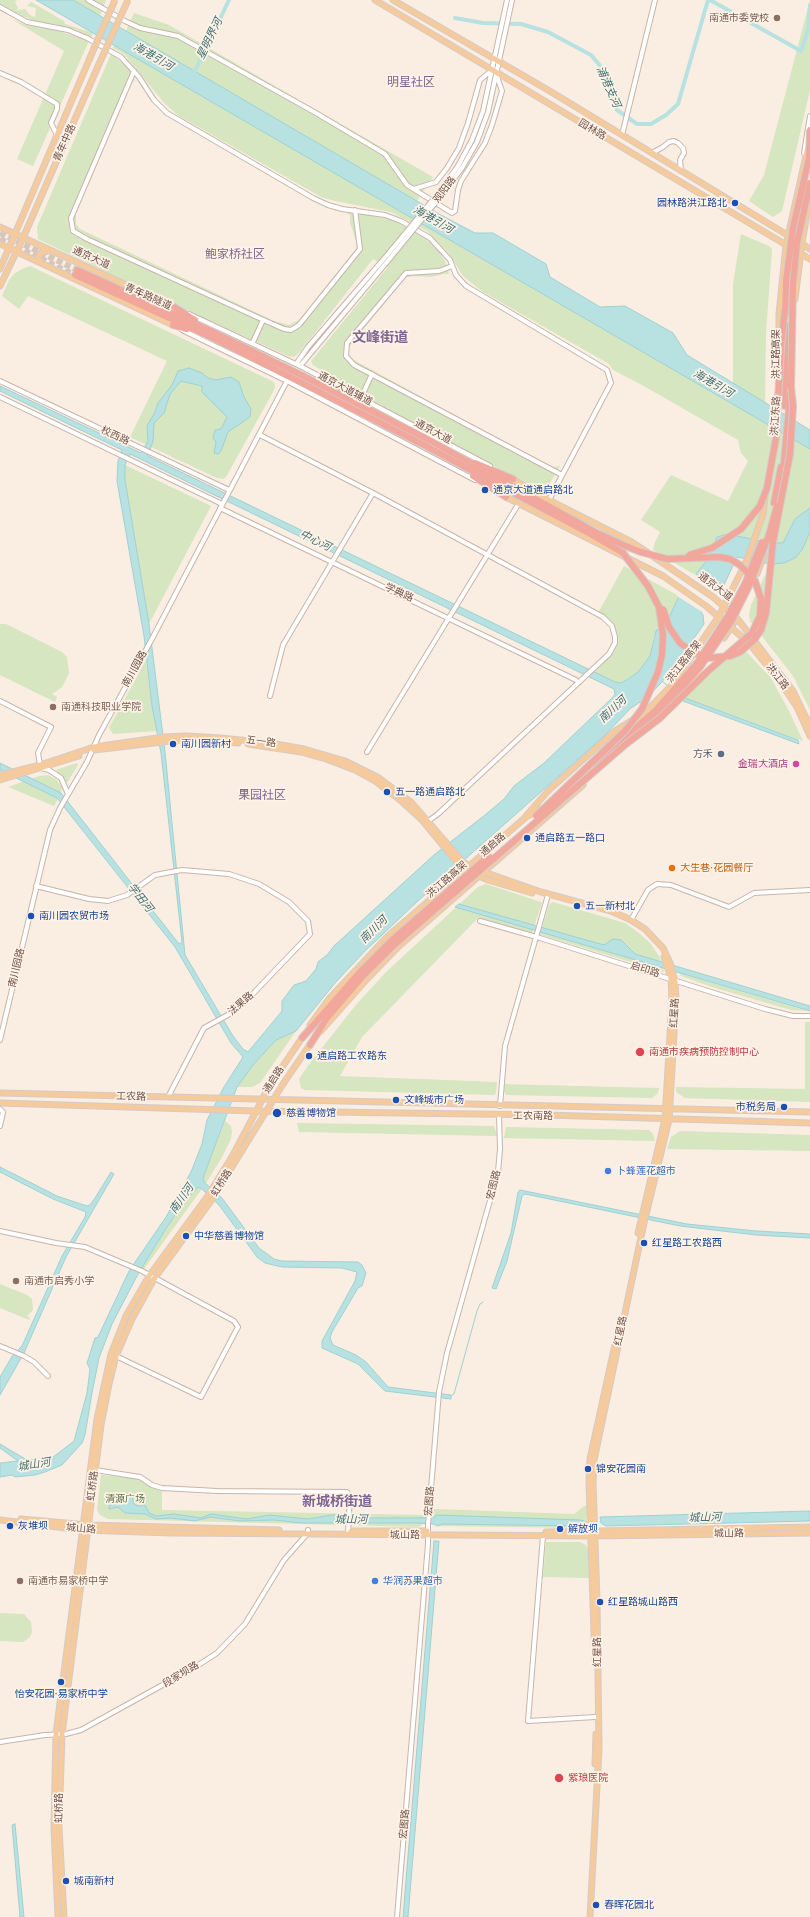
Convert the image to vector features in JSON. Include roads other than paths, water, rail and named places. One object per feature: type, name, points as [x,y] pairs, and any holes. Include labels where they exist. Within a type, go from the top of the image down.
[{"type":"highway","name":"洪江路高架","points":[[310,1045],[326,1018],[390,941],[550,804],[656,710],[679,685],[710,645],[728,616],[745,584],[766,534],[781,464],[785,405],[785,310],[789,252],[809,157],[810,130]]},
{"type":"highway","name":"洪江路高架","points":[[302,1038],[361,975],[626,744],[667,705],[700,667],[732,620],[750,586],[769,535],[780,492],[786,454],[791,387],[791,315],[794,276],[798,238],[810,183]]},
{"type":"highway","name":"青年路隧道","points":[[76,273],[213,335]]},
{"type":"highway","points":[[174,307],[213,335]]},
{"type":"highway","points":[[641,552],[680,556],[712,548],[741,529],[760,506],[768,488],[774,459],[780,395],[781,346],[785,310]]},
{"type":"highway","points":[[173,325],[213,335]]},
{"type":"highway","name":"通京大道","points":[[213,335],[431,441],[506,487],[623,554]]},
{"type":"highway","name":"通京大道","points":[[213,335],[506,487],[613,541],[641,552]]},
{"type":"highway","points":[[623,554],[641,570],[649,581],[657,596],[673,635],[686,649],[700,655],[716,658],[730,656],[749,646],[761,630],[766,613],[773,542],[790,454],[793,406],[791,387]]},
{"type":"highway","points":[[431,441],[513,479]]},
{"type":"highway","points":[[426,446],[506,497]]},
{"type":"highway","points":[[626,744],[660,718],[708,671],[745,640],[757,624],[761,607],[759,590],[752,575],[730,559],[713,556],[667,559],[641,552]]},
{"type":"highway","points":[[550,804],[563,789],[625,731],[642,709],[658,672],[662,655],[663,634],[659,607],[648,586],[623,554]]},
{"type":"main road","name":"青年中路","points":[[0,269],[10,249],[115,0]]},
{"type":"main road","name":"青年中路","points":[[0,286],[23,238],[128,0]]},
{"type":"main road","name":"园林路","points":[[375,0],[810,259]]},
{"type":"main road","name":"园林路","points":[[393,0],[622,135],[810,249]]},
{"type":"main road","name":"洪江东路","points":[[719,616],[747,560],[763,514],[775,436],[779,314],[787,235],[810,137]]},
{"type":"main road","name":"洪江东路","points":[[731,627],[761,564],[769,542],[782,494],[790,441],[794,316],[802,243],[810,197]]},
{"type":"main road","name":"通京大道","points":[[0,227],[174,307]]},
{"type":"main road","points":[[0,244],[173,325]]},
{"type":"main road","points":[[42,263],[39,260],[39,254],[50,251]]},
{"type":"main road","name":"通京大道","points":[[513,479],[549,500],[630,541],[686,578],[736,617]]},
{"type":"main road","name":"通京大道","points":[[506,497],[663,576],[680,586],[731,627]]},
{"type":"main road","name":"通启路","points":[[261,1100],[330,999],[387,937],[526,817],[540,810],[649,710],[685,668],[719,616]]},
{"type":"main road","name":"洪江路","points":[[736,617],[793,691],[810,726]]},
{"type":"main road","name":"洪江路","points":[[731,627],[748,642],[788,690],[810,736]]},
{"type":"main road","name":"通启路","points":[[273,1100],[310,1045],[377,968],[399,946],[663,712],[702,669],[731,627]]},
{"type":"main road","points":[[526,817],[539,799],[616,731],[649,710]]},
{"type":"main road","name":"五一路","points":[[2,775],[41,767],[93,749],[157,740],[188,739],[245,744],[301,752],[326,759],[354,770],[375,781],[427,823],[461,864],[482,874]]},
{"type":"main road","name":"五一路","points":[[0,780],[22,771]]},
{"type":"main road","name":"红星路","points":[[482,874],[548,896],[608,913],[628,922],[654,941],[668,961]]},
{"type":"main road","name":"红星路","points":[[548,896],[611,911],[631,920],[645,929],[656,940],[668,961],[672,977],[667,1119],[642,1222],[594,1460],[594,1786],[587,1917]]},
{"type":"main road","name":"工农路","points":[[0,1093],[261,1100]]},
{"type":"main road","name":"工农南路","points":[[261,1100],[810,1112]]},
{"type":"main road","name":"虹桥路","points":[[215,1189],[261,1100]]},
{"type":"main road","name":"虹桥路","points":[[85,1528],[109,1384],[116,1356],[132,1319],[154,1279],[209,1199],[273,1100]]},
{"type":"main road","name":"工农路","points":[[0,1103],[255,1111]]},
{"type":"main road","name":"工农南路","points":[[255,1111],[499,1116],[547,1115],[810,1123]]},
{"type":"main road","name":"虹桥路","points":[[58,1917],[54,1828],[59,1734],[97,1419],[111,1354],[126,1316],[149,1276],[209,1199]]},
{"type":"main road","name":"城山路","points":[[0,1518],[85,1528],[348,1533],[810,1533]]},
{"type":"main road","name":"城山路","points":[[429,1533],[543,1536],[810,1526]]},
{"type":"main road","name":"红星路","points":[[590,1917],[599,1749],[593,1534]]},
{"type":"main road","name":"虹桥路","points":[[59,1734],[59,1828],[64,1917]]},
{"type":"street","points":[[88,0],[140,28],[178,36],[316,113],[385,154],[399,176],[407,185],[452,213],[456,211],[458,190],[461,181],[485,143],[492,125],[502,91],[494,72],[480,80],[459,148],[447,168],[436,182],[414,189]]},
{"type":"street","name":"观阳路","points":[[298,365],[390,255],[460,167],[477,142],[488,112],[507,0]]},
{"type":"street","name":"观阳路","points":[[496,61],[512,0]]},
{"type":"street","points":[[622,135],[655,0]]},
{"type":"street","points":[[0,7],[27,22],[68,30],[87,38],[121,57],[134,71],[154,100],[167,113],[313,198],[328,205],[342,209],[385,215],[401,221],[430,238],[443,252],[456,275],[466,286],[601,365],[607,370],[611,383],[549,500]]},
{"type":"street","points":[[134,71],[71,218],[73,231],[87,239],[263,320],[284,329],[291,330],[300,325],[360,249],[355,210]]},
{"type":"street","points":[[0,73],[21,82],[57,104],[57,108],[51,122],[57,136]]},
{"type":"street","points":[[803,168],[810,116]]},
{"type":"street","points":[[652,153],[663,148],[669,142],[674,141],[678,143],[683,148],[684,153],[680,160],[681,171]]},
{"type":"street","points":[[452,266],[438,271],[406,273],[348,343],[346,350],[349,361],[562,475]]},
{"type":"street","name":"通京大道辅道","points":[[174,307],[253,342],[513,479]]},
{"type":"street","points":[[253,342],[263,320]]},
{"type":"street","name":"通京大道辅道","points":[[173,325],[287,381],[506,497]]},
{"type":"street","points":[[361,398],[372,374]]},
{"type":"street","name":"南川园路","points":[[0,1040],[44,849],[50,830],[60,808],[143,656],[287,381]]},
{"type":"street","name":"校西路","points":[[0,382],[143,449],[228,492]]},
{"type":"street","name":"校西路","points":[[0,397],[222,505]]},
{"type":"street","points":[[260,435],[373,493],[603,617],[612,626],[616,637],[615,643],[612,650],[602,661],[427,823]]},
{"type":"street","points":[[270,696],[283,645],[331,561],[373,493]]},
{"type":"street","points":[[367,752],[451,618],[519,503]]},
{"type":"street","name":"学典路","points":[[222,505],[331,561],[576,680]]},
{"type":"street","points":[[0,701],[50,727],[38,753],[41,767],[49,770],[61,778],[67,796]]},
{"type":"street","name":"法果路","points":[[36,886],[89,899],[108,901],[127,895],[155,875],[182,870],[229,874],[259,884],[289,902],[308,921],[310,934],[235,1011],[204,1028],[168,1097]]},
{"type":"street","points":[[631,920],[648,890],[657,884],[671,885],[728,907],[754,893],[810,890]]},
{"type":"street","points":[[500,1106],[505,1046],[548,896]]},
{"type":"street","name":"启印路","points":[[480,921],[536,935],[793,1016],[810,1016]]},
{"type":"street","points":[[0,1109],[3,1112],[0,1126]]},
{"type":"street","name":"宏图路","points":[[397,1917],[429,1533],[428,1525],[439,1392],[447,1353],[498,1172],[500,1149],[499,1116]]},
{"type":"street","points":[[0,1231],[67,1245],[85,1247],[142,1272],[234,1321],[238,1326],[201,1397],[116,1356]]},
{"type":"street","points":[[0,1346],[34,1362],[48,1376]]},
{"type":"street","points":[[95,1470],[140,1478],[152,1485],[162,1488],[216,1492],[347,1492],[350,1496],[348,1533]]},
{"type":"street","name":"段家坝路","points":[[0,1742],[81,1730],[185,1674],[217,1653],[245,1624],[284,1560],[308,1532]]},
{"type":"street","points":[[543,1536],[528,1721],[595,1717]]},
{"type":"water","name":"海港引河","points":[[36,0],[73,0],[439,214],[475,233],[493,233],[546,264],[550,277],[600,307],[625,306],[673,333],[687,355],[810,430],[810,449]]},
{"type":"water","points":[[189,368],[202,373],[208,378],[216,380],[231,377],[239,382],[244,397],[251,409],[250,417],[228,432],[221,451],[218,454],[214,453],[216,442],[213,438],[215,430],[221,429],[227,417],[202,392],[202,386],[181,381],[170,394],[164,413],[154,423],[153,441],[148,456],[615,682],[621,683],[638,672],[650,656],[656,631],[668,620],[679,596],[707,560],[717,537],[727,534],[771,543],[783,543],[795,519],[810,508],[810,532],[802,550],[795,558],[784,563],[770,564],[737,557],[724,585],[715,588],[700,610],[703,615],[704,624],[668,675],[648,697],[631,708],[604,736],[419,900],[365,951],[335,983],[296,1031],[276,1040],[253,1065],[237,1087],[203,1178],[204,1182],[222,1198],[259,1248],[274,1259],[282,1261],[358,1262],[362,1265],[366,1273],[362,1286],[358,1288],[332,1332],[330,1338],[333,1345],[356,1355],[366,1362],[388,1387],[451,1395],[451,1399],[385,1391],[358,1364],[322,1348],[322,1341],[355,1281],[357,1272],[342,1268],[282,1267],[265,1263],[257,1257],[219,1205],[198,1187],[182,1205],[165,1230],[137,1276],[112,1324],[99,1358],[85,1435],[82,1443],[62,1465],[35,1475],[15,1477],[12,1475],[0,1477],[0,1463],[18,1461],[0,1448],[0,1444],[27,1460],[52,1458],[74,1441],[87,1393],[90,1369],[87,1363],[95,1338],[98,1337],[129,1271],[166,1217],[191,1172],[202,1144],[207,1120],[224,1087],[243,1057],[231,1043],[175,947],[57,798],[0,770],[0,763],[61,793],[179,944],[182,942],[161,753],[152,706],[144,636],[117,481],[118,461],[122,450],[0,391],[0,386],[141,453],[148,441],[147,426],[158,403],[172,385],[178,371]],"holes":[[[130,454],[614,689],[615,694],[612,698],[544,763],[514,786],[504,799],[485,815],[435,854],[334,946],[328,954],[318,962],[316,969],[306,981],[294,985],[282,1001],[282,1011],[248,1052],[243,1049],[233,1036],[185,955],[165,752],[149,624],[125,480],[125,465]]]},
{"type":"water","points":[[685,698],[798,740],[799,744],[683,701]]},
{"type":"water","points":[[459,904],[604,945],[613,939],[621,940],[635,954],[810,1006],[810,1011],[455,907]]},
{"type":"water","points":[[0,1167],[57,1196],[87,1206],[90,1205],[95,1198],[111,1172],[114,1174],[66,1257],[24,1353],[0,1395],[0,1377],[13,1355],[22,1346],[62,1256],[85,1217],[86,1212],[53,1199],[0,1172]]},
{"type":"water","points":[[520,1190],[687,1224],[756,1231],[810,1234],[810,1238],[756,1235],[680,1226],[525,1194],[522,1196],[507,1261],[496,1289],[492,1288],[511,1233],[518,1192]]},
{"type":"water","name":"城山河","points":[[128,1493],[132,1496],[134,1504],[137,1506],[145,1505],[149,1513],[156,1516],[174,1514],[201,1518],[211,1514],[247,1519],[269,1515],[308,1519],[332,1515],[361,1518],[418,1518],[435,1517],[436,1515],[581,1520],[587,1522],[584,1526],[442,1524],[438,1526],[433,1524],[418,1523],[301,1523],[274,1520],[240,1521],[210,1517],[195,1521],[171,1518],[156,1519],[145,1514],[125,1513],[118,1507],[109,1509],[111,1494],[119,1497]]},
{"type":"water","name":"城山河","points":[[810,1511],[810,1521],[606,1526],[601,1523],[600,1517]]},
{"type":"water","points":[[434,1541],[439,1541],[408,1917],[403,1917]]},
{"type":"water","points":[[15,1824],[24,1917],[20,1917],[12,1825]]},
{"type":"waterway","name":"星明界河","points":[[193,75],[229,0]]},
{"type":"waterway","name":"浦港支河","points":[[455,18],[483,23],[521,24],[548,32],[591,55],[602,68],[617,110],[637,124],[651,124],[666,115],[678,104],[708,0]]},
{"type":"waterway","name":"浦港支河","points":[[710,0],[801,51],[808,30],[810,5]]},
{"type":"waterway","points":[[663,682],[668,686]]},
{"type":"waterway","points":[[451,1396],[454,1394],[477,1311],[480,1304],[483,1302]]},
{"type":"tunnel","points":[[0,233],[77,270]]},
{"type":"tunnel","points":[[0,239],[75,275]]},
{"type":"place","name":"南通市委党校","points":[[777,18]]},
{"type":"place","name":"园林路洪江路北","points":[[735,203]]},
{"type":"place","name":"通京大道通启路北","points":[[485,490]]},
{"type":"place","name":"南通科技职业学院","points":[[53,707]]},
{"type":"place","name":"南川园新村","points":[[173,744]]},
{"type":"place","name":"方禾","points":[[721,754]]},
{"type":"place","name":"金瑞大酒店","points":[[796,764]]},
{"type":"place","name":"五一路通启路北","points":[[387,792]]},
{"type":"place","name":"通启路五一路口","points":[[527,838]]},
{"type":"place","name":"大生巷·花园餐厅","points":[[672,868]]},
{"type":"place","name":"五一新村北","points":[[577,906]]},
{"type":"place","name":"南川园农贸市场","points":[[31,916]]},
{"type":"place","name":"南通市疾病预防控制中心","points":[[640,1052]]},
{"type":"place","name":"通启路工农路东","points":[[309,1056]]},
{"type":"place","name":"文峰城市广场","points":[[396,1100]]},
{"type":"place","name":"市税务局","points":[[784,1107]]},
{"type":"place","name":"慈善博物馆","points":[[277,1113]]},
{"type":"place","name":"卜蜂莲花超市","points":[[608,1171]]},
{"type":"place","name":"中华慈善博物馆","points":[[186,1236]]},
{"type":"place","name":"红星路工农路西","points":[[644,1243]]},
{"type":"place","name":"南通市启秀小学","points":[[16,1281]]},
{"type":"place","name":"锦安花园南","points":[[588,1469]]},
{"type":"place","name":"灰堆坝","points":[[10,1526]]},
{"type":"place","name":"解放坝","points":[[560,1529]]},
{"type":"place","name":"南通市易家桥中学","points":[[20,1581]]},
{"type":"place","name":"华润苏果超市","points":[[375,1581]]},
{"type":"place","name":"红星路城山路西","points":[[600,1602]]},
{"type":"place","name":"怡安花园·易家桥中学","points":[[61,1682]]},
{"type":"place","name":"紫琅医院","points":[[559,1778]]},
{"type":"place","name":"城南新村","points":[[66,1881]]},
{"type":"place","name":"春晖花园北","points":[[596,1905]]},
{"type":"district","name":"明星社区","points":[[411,83]]},
{"type":"district","name":"鲍家桥社区","points":[[235,255]]},
{"type":"district","name":"文峰街道","points":[[380,338]]},
{"type":"district","name":"果园社区","points":[[262,796]]},
{"type":"district","name":"新城桥街道","points":[[337,1502]]},
{"type":"water label","name":"中心河","points":[[315,541]]},
{"type":"water label","name":"南川河","points":[[613,710]]},
{"type":"water label","name":"学田河","points":[[140,898]]},
{"type":"water label","name":"南川河","points":[[374,930]]},
{"type":"water label","name":"南川河","points":[[182,1199]]},
{"type":"park label","name":"清源广场","points":[[125,1499]]}]
